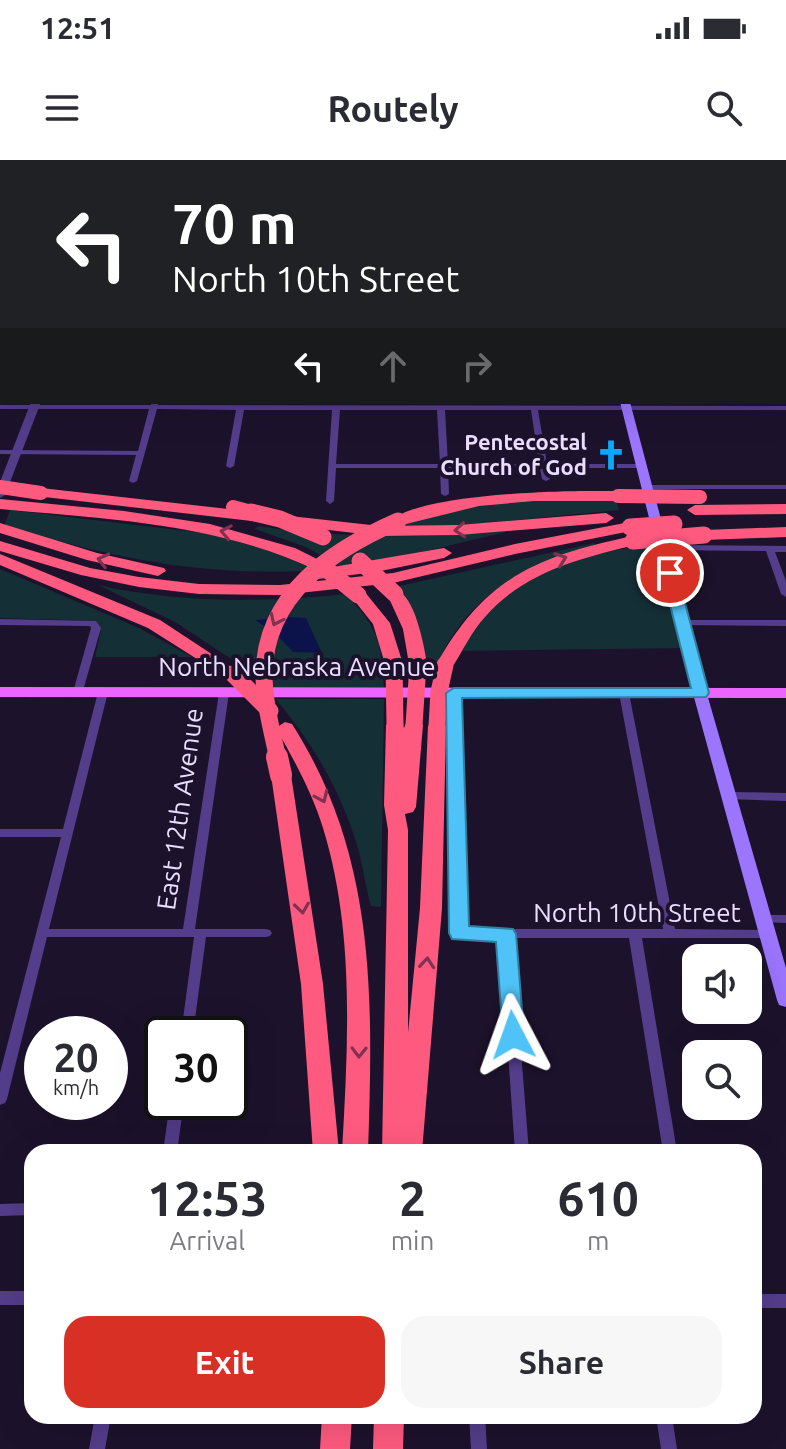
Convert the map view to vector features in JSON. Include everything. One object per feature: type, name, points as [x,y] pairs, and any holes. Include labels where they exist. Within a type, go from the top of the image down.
[{"type":"highway","points":[[0,480],[365,531],[434,531],[566,520],[630,528]]},
{"type":"highway","points":[[0,487],[41,488],[233,507],[291,523],[323,537],[360,561],[395,594],[412,629],[418,664],[405,811],[398,830],[395,1144]]},
{"type":"highway","points":[[325,1144],[312,984],[264,674],[266,648],[273,625],[286,601],[316,567],[349,544],[398,521],[483,500],[618,496],[786,532]]},
{"type":"highway","points":[[0,528],[22,544],[87,572],[199,589],[280,590],[393,578],[539,544],[786,498]]},
{"type":"highway","points":[[0,504],[236,534],[286,549],[325,568],[358,595],[381,623],[415,725],[431,908],[410,1144]]},
{"type":"highway","points":[[415,725],[439,692],[445,665],[472,618],[484,604],[513,582],[630,528],[700,516],[786,509]]},
{"type":"highway","points":[[700,516],[786,523]]},
{"type":"highway","points":[[0,546],[22,544],[137,567],[208,576],[279,577],[394,564],[580,521]]},
{"type":"highway","points":[[4,561],[154,624],[233,674],[285,728],[296,745],[327,809],[349,882],[356,923],[360,985],[355,1144]]},
{"type":"highway","points":[[335,1449],[337,1424]]},
{"type":"highway","points":[[388,1449],[389,1424]]},
{"type":"main road","points":[[626,405],[700,693],[786,1000]]},
{"type":"main road","name":"North Nebraska Avenue","points":[[0,692],[786,693]]},
{"type":"street","points":[[0,495],[35,404]]},
{"type":"street","points":[[0,407],[35,404],[240,408],[275,405],[336,408],[357,405],[441,408],[464,405],[534,408],[720,405],[786,408]]},
{"type":"street","points":[[133,481],[154,405]]},
{"type":"street","points":[[230,466],[240,408]]},
{"type":"street","points":[[330,501],[336,408]]},
{"type":"street","points":[[441,408],[445,494]]},
{"type":"street","points":[[534,408],[546,479]]},
{"type":"street","points":[[0,452],[140,453]]},
{"type":"street","points":[[333,466],[642,466]]},
{"type":"street","points":[[648,487],[786,487]]},
{"type":"street","points":[[663,548],[786,549]]},
{"type":"street","points":[[770,549],[786,594]]},
{"type":"street","points":[[0,622],[93,623],[96,628],[78,692]]},
{"type":"street","points":[[682,623],[786,623]]},
{"type":"street","points":[[0,1099],[6,1052],[43,933],[103,692]]},
{"type":"street","name":"East 12th Avenue","points":[[188,1016],[194,933],[224,693]]},
{"type":"street","name":"North 10th Street","points":[[454,693],[459,933],[670,935],[766,927],[786,919]]},
{"type":"street","points":[[624,693],[670,935]]},
{"type":"street","points":[[729,796],[786,797]]},
{"type":"street","points":[[0,833],[67,833]]},
{"type":"street","points":[[43,933],[266,933]]},
{"type":"street","points":[[506,934],[521,1144]]},
{"type":"street","points":[[635,935],[669,1144]]},
{"type":"street","points":[[171,1144],[174,1120]]},
{"type":"street","points":[[0,1210],[24,1209]]},
{"type":"street","points":[[0,1298],[24,1298]]},
{"type":"street","points":[[762,1301],[786,1301]]},
{"type":"street","points":[[97,1449],[102,1424]]},
{"type":"street","points":[[477,1424],[479,1449]]},
{"type":"street","points":[[665,1424],[669,1449]]},
{"type":"green space","points":[[533,500],[616,500],[619,510],[467,525],[393,527],[471,507]]},
{"type":"green space","points":[[10,510],[203,533],[260,547],[309,567],[303,571],[223,570],[151,562],[4,526]]},
{"type":"green space","points":[[258,526],[384,536],[510,531],[389,560],[341,567],[306,547],[255,529]]},
{"type":"green space","points":[[594,543],[545,562],[501,586],[464,620],[437,665],[425,664],[418,624],[395,587]]},
{"type":"green space","points":[[658,544],[685,648],[458,651],[474,626],[495,605],[518,587],[544,573],[600,554]]},
{"type":"green space","points":[[0,569],[139,628],[192,657],[95,657],[101,630],[96,621],[0,618]]},
{"type":"green space","points":[[98,585],[159,595],[221,600],[346,594],[372,627],[379,647],[384,688],[272,688],[270,665],[242,666],[175,622]]},
{"type":"green space","points":[[276,699],[384,699],[381,907],[371,906],[357,845],[334,786],[302,733]]},
{"type":"shaded area","points":[[306,618],[322,653],[293,652],[276,634],[255,620]]},
{"type":"place","name":"Pentecostal Church of God","points":[[611,455]]},
{"type":"route","points":[[513,1035],[506,934],[459,933],[454,693],[700,693],[670,573]]}]
